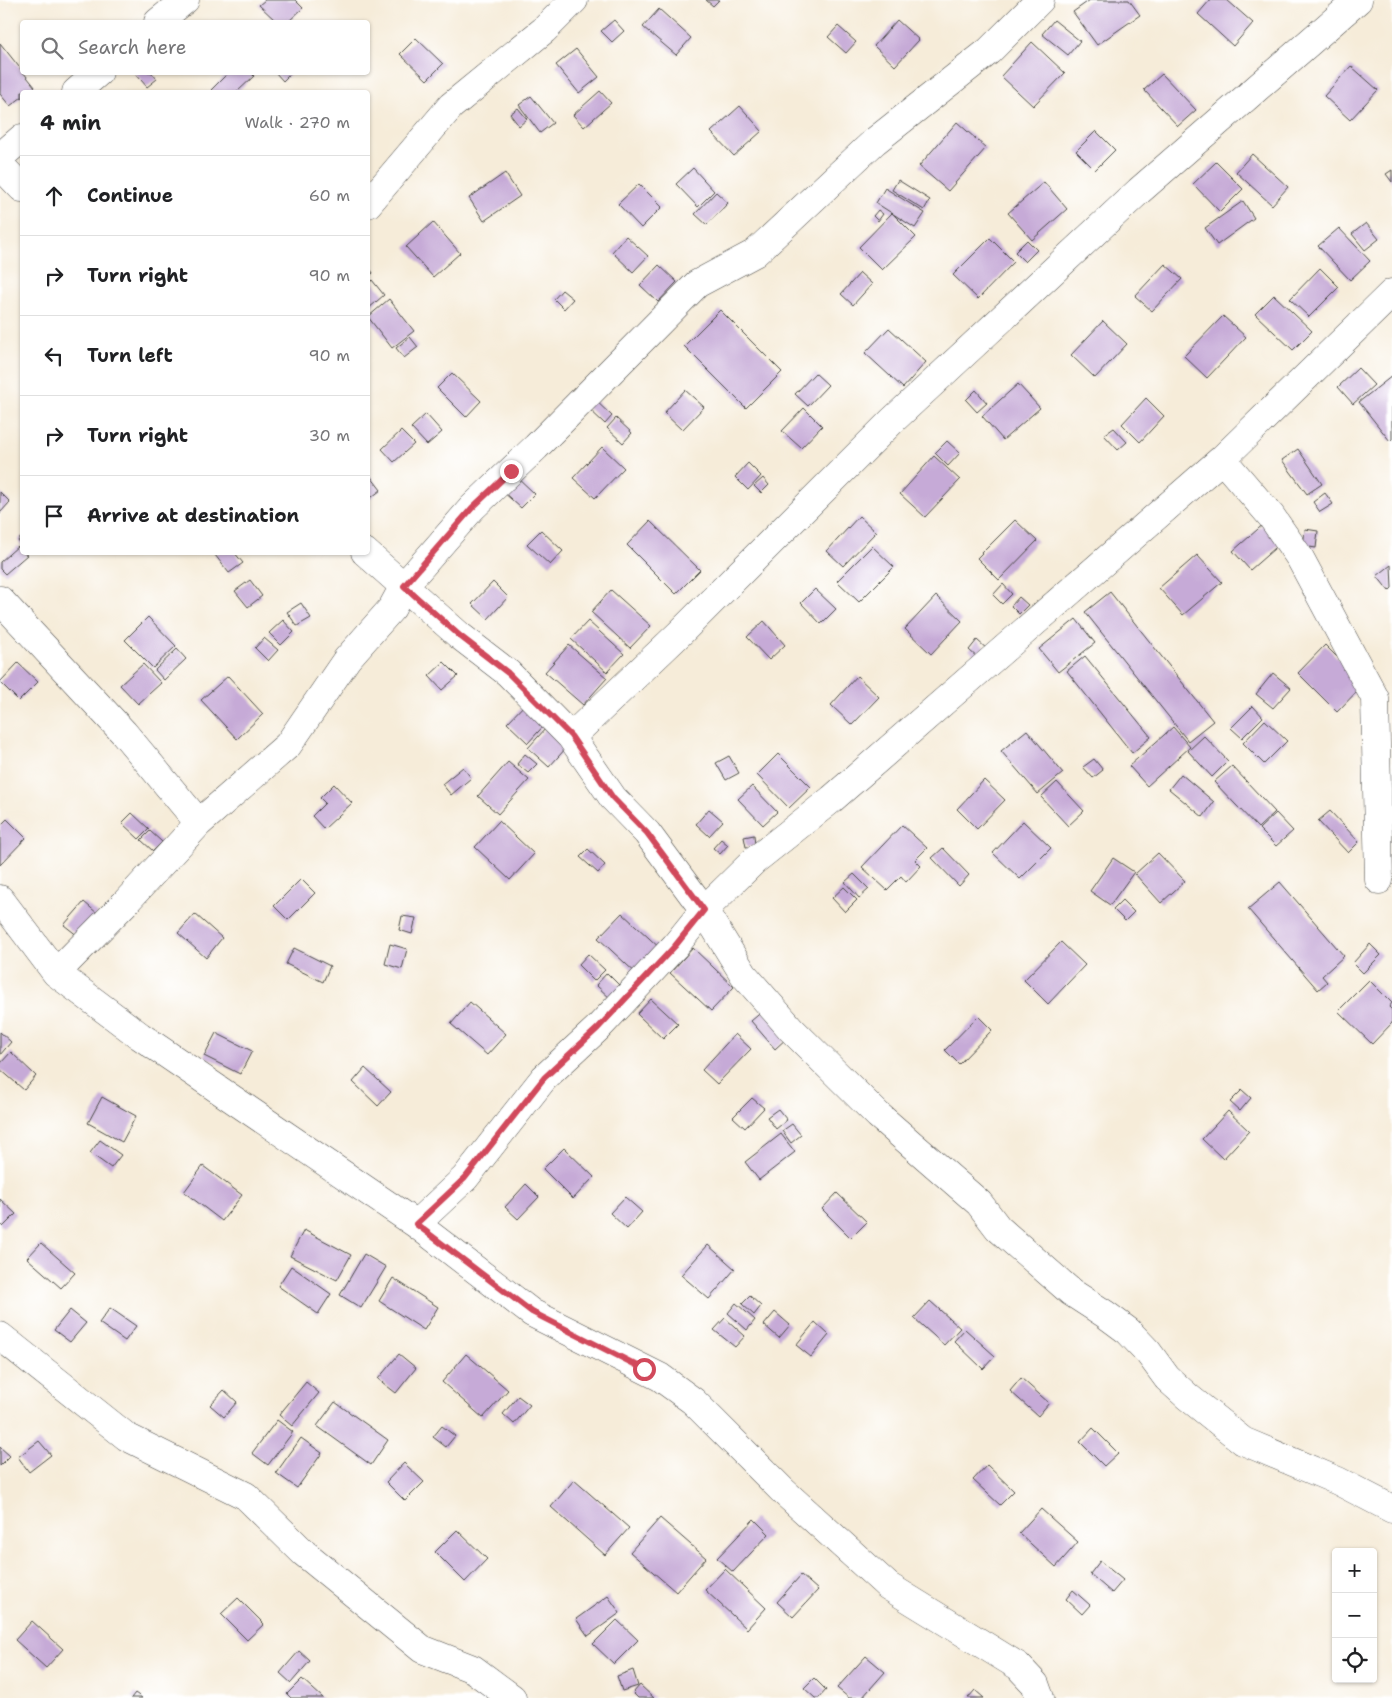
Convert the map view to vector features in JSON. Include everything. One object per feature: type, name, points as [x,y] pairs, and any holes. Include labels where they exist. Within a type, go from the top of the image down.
[{"type":"street","points":[[160,20],[185,0]]},
{"type":"street","points":[[370,202],[452,106],[544,30],[574,0]]},
{"type":"street","points":[[56,973],[125,903],[199,823],[288,745],[347,659],[392,608],[404,586],[472,508],[697,284],[755,253],[875,141],[989,51],[1040,0]]},
{"type":"street","points":[[571,736],[678,635],[893,420],[1139,191],[1358,0]]},
{"type":"street","points":[[78,90],[96,75]]},
{"type":"street","points":[[0,157],[20,140]]},
{"type":"street","points":[[0,164],[20,186]]},
{"type":"street","points":[[416,1224],[465,1178],[544,1078],[598,1028],[675,946],[704,910],[754,861],[832,799],[1222,459],[1392,293]]},
{"type":"street","points":[[1222,459],[1272,516],[1300,558],[1375,698],[1379,880]]},
{"type":"street","points":[[368,555],[460,636],[508,673],[571,736],[613,798],[647,833],[704,910],[744,975],[791,1029],[878,1114],[979,1203],[998,1228],[1071,1292],[1105,1314],[1128,1332],[1148,1352],[1168,1378],[1188,1397],[1243,1441],[1338,1481],[1392,1509]]},
{"type":"street","points":[[0,600],[124,733],[199,823]]},
{"type":"street","points":[[0,899],[56,973],[140,1036],[416,1224],[532,1312],[660,1377],[693,1401],[783,1491],[888,1586],[1018,1666],[1036,1684],[1040,1698]]},
{"type":"street","points":[[0,1336],[127,1437],[246,1496],[304,1553],[422,1649],[473,1670],[512,1698]]},
{"type":"building","points":[[265,0],[295,0],[303,8],[290,20],[275,20],[259,5]]},
{"type":"building","points":[[706,0],[719,0],[713,6]]},
{"type":"building","points":[[1090,0],[1129,0],[1140,15],[1097,45],[1073,12]]},
{"type":"building","points":[[1210,0],[1227,0],[1253,23],[1233,46],[1198,14]]},
{"type":"building","points":[[659,9],[691,38],[676,55],[643,27]]},
{"type":"building","points":[[614,20],[624,31],[612,42],[601,31]]},
{"type":"building","points":[[897,20],[919,40],[895,66],[874,46]]},
{"type":"building","points":[[1054,20],[1080,41],[1068,55],[1042,34]]},
{"type":"building","points":[[838,26],[856,42],[846,53],[828,37]]},
{"type":"building","points":[[416,38],[443,64],[427,80],[400,54]]},
{"type":"building","points":[[1032,42],[1065,73],[1033,106],[1001,76]]},
{"type":"building","points":[[0,43],[20,68],[20,75],[25,75],[35,87],[31,90],[20,90],[20,98],[10,106],[0,94]]},
{"type":"building","points":[[576,49],[599,77],[579,93],[556,65]]},
{"type":"building","points":[[1351,66],[1378,90],[1350,120],[1324,96]]},
{"type":"building","points":[[1162,74],[1196,110],[1178,126],[1144,90]]},
{"type":"building","points":[[137,75],[154,75],[157,79],[147,87]]},
{"type":"building","points":[[226,75],[254,76],[239,90],[211,90]]},
{"type":"building","points":[[278,75],[289,75],[283,81]]},
{"type":"building","points":[[600,91],[611,103],[584,127],[573,115]]},
{"type":"building","points":[[531,96],[553,123],[540,133],[519,105]]},
{"type":"building","points":[[740,106],[762,131],[734,156],[711,132]]},
{"type":"building","points":[[518,108],[527,119],[519,126],[510,114]]},
{"type":"building","points":[[957,122],[986,148],[948,191],[919,166]]},
{"type":"building","points":[[1096,131],[1115,150],[1095,170],[1076,151]]},
{"type":"building","points":[[1252,154],[1288,187],[1272,205],[1236,172]]},
{"type":"building","points":[[1216,162],[1243,189],[1220,212],[1193,184]]},
{"type":"building","points":[[693,168],[714,191],[698,207],[676,184]]},
{"type":"building","points":[[1392,170],[1392,182],[1386,174]]},
{"type":"building","points":[[505,173],[520,196],[484,221],[469,198]]},
{"type":"building","points":[[898,180],[930,200],[924,210],[892,190]]},
{"type":"building","points":[[1044,182],[1067,209],[1032,240],[1008,213]]},
{"type":"building","points":[[639,184],[662,207],[641,228],[618,204]]},
{"type":"building","points":[[885,188],[925,213],[915,228],[876,203]]},
{"type":"building","points":[[716,192],[728,203],[707,225],[695,214]]},
{"type":"building","points":[[1243,201],[1254,218],[1217,245],[1205,228]]},
{"type":"building","points":[[878,210],[883,214],[878,221],[873,216]]},
{"type":"building","points":[[892,213],[916,237],[882,270],[859,247]]},
{"type":"building","points":[[433,222],[460,253],[433,277],[406,247]]},
{"type":"building","points":[[1366,223],[1379,239],[1365,250],[1352,234]]},
{"type":"building","points":[[1339,228],[1370,261],[1350,280],[1318,246]]},
{"type":"building","points":[[626,236],[648,256],[633,272],[612,252]]},
{"type":"building","points":[[990,238],[1014,262],[978,299],[953,275]]},
{"type":"building","points":[[1027,240],[1037,250],[1025,262],[1015,252]]},
{"type":"building","points":[[1165,264],[1182,279],[1152,311],[1135,296]]},
{"type":"building","points":[[659,265],[677,282],[658,302],[640,285]]},
{"type":"building","points":[[1320,268],[1339,287],[1309,317],[1290,299]]},
{"type":"building","points":[[860,273],[872,284],[853,305],[841,294]]},
{"type":"building","points":[[372,280],[384,295],[370,307],[370,282]]},
{"type":"building","points":[[562,290],[573,299],[564,309],[554,299]]},
{"type":"building","points":[[1274,295],[1312,331],[1293,350],[1255,314]]},
{"type":"building","points":[[389,299],[414,331],[392,348],[370,320],[370,315]]},
{"type":"building","points":[[720,310],[782,372],[746,408],[684,346]]},
{"type":"building","points":[[1223,316],[1246,337],[1207,378],[1184,356]]},
{"type":"building","points":[[1103,321],[1127,344],[1095,378],[1071,355]]},
{"type":"building","points":[[889,328],[926,362],[903,388],[865,353]]},
{"type":"building","points":[[410,337],[418,347],[404,358],[396,348]]},
{"type":"building","points":[[1358,368],[1374,385],[1353,404],[1338,387]]},
{"type":"building","points":[[452,373],[481,401],[466,417],[437,388]]},
{"type":"building","points":[[815,373],[828,385],[808,406],[795,394]]},
{"type":"building","points":[[1392,376],[1392,439],[1390,441],[1359,402]]},
{"type":"building","points":[[1018,384],[1040,408],[1003,440],[982,416]]},
{"type":"building","points":[[685,390],[704,407],[682,430],[664,413]]},
{"type":"building","points":[[976,390],[987,403],[977,412],[966,400]]},
{"type":"building","points":[[1146,398],[1164,416],[1140,442],[1122,424]]},
{"type":"building","points":[[594,399],[612,416],[605,424],[587,407]]},
{"type":"building","points":[[804,408],[822,426],[801,448],[782,431]]},
{"type":"building","points":[[426,414],[442,432],[427,445],[411,428]]},
{"type":"building","points":[[616,418],[632,433],[623,443],[607,428]]},
{"type":"building","points":[[1114,428],[1127,442],[1118,450],[1104,435]]},
{"type":"building","points":[[401,431],[414,444],[394,462],[382,449]]},
{"type":"building","points":[[947,441],[960,453],[948,466],[935,453]]},
{"type":"building","points":[[602,447],[624,468],[595,498],[573,478]]},
{"type":"building","points":[[1298,449],[1322,484],[1307,494],[1282,460]]},
{"type":"building","points":[[934,456],[960,480],[925,517],[900,494]]},
{"type":"building","points":[[748,463],[761,476],[748,490],[735,477]]},
{"type":"building","points":[[515,475],[535,494],[521,508],[501,490]]},
{"type":"building","points":[[370,476],[381,490],[370,498]]},
{"type":"building","points":[[763,478],[769,485],[761,493],[754,486]]},
{"type":"building","points":[[0,492],[10,502],[0,513]]},
{"type":"building","points":[[1325,493],[1333,504],[1320,512],[1313,502]]},
{"type":"building","points":[[859,516],[876,532],[843,566],[827,551]]},
{"type":"building","points":[[1015,520],[1037,541],[999,580],[977,558]]},
{"type":"building","points":[[650,521],[700,570],[676,594],[627,545]]},
{"type":"building","points":[[1266,522],[1283,541],[1250,570],[1233,551]]},
{"type":"building","points":[[1305,529],[1318,531],[1316,548],[1303,546]]},
{"type":"building","points":[[541,530],[563,551],[550,565],[527,544]]},
{"type":"building","points":[[18,546],[20,555],[27,555],[5,574],[0,569],[0,562]]},
{"type":"building","points":[[872,546],[894,567],[859,602],[837,581]]},
{"type":"building","points":[[215,555],[236,555],[243,563],[229,573]]},
{"type":"building","points":[[1197,555],[1222,582],[1183,615],[1159,588]]},
{"type":"building","points":[[1391,565],[1392,588],[1389,591],[1377,576]]},
{"type":"building","points":[[250,580],[262,596],[248,607],[235,591]]},
{"type":"building","points":[[493,582],[508,597],[488,619],[472,604]]},
{"type":"building","points":[[1003,584],[1012,594],[1002,604],[993,595]]},
{"type":"building","points":[[815,589],[836,609],[821,624],[801,603]]},
{"type":"building","points":[[611,590],[651,626],[630,648],[591,612]]},
{"type":"building","points":[[1110,592],[1213,721],[1188,741],[1085,612]]},
{"type":"building","points":[[936,596],[962,621],[931,654],[905,629]]},
{"type":"building","points":[[1019,597],[1028,605],[1019,614],[1011,606]]},
{"type":"building","points":[[301,603],[311,618],[297,626],[287,612]]},
{"type":"building","points":[[148,617],[176,646],[153,668],[125,640]]},
{"type":"building","points":[[1076,619],[1095,643],[1058,672],[1039,649]]},
{"type":"building","points":[[283,620],[294,632],[281,645],[269,633]]},
{"type":"building","points":[[588,621],[624,654],[607,672],[571,639]]},
{"type":"building","points":[[764,621],[785,645],[769,660],[747,637]]},
{"type":"building","points":[[264,638],[278,650],[268,661],[255,648]]},
{"type":"building","points":[[977,640],[988,650],[979,659],[969,650]]},
{"type":"building","points":[[569,645],[607,678],[583,705],[545,672]]},
{"type":"building","points":[[1325,645],[1364,684],[1337,712],[1298,673]]},
{"type":"building","points":[[177,649],[186,659],[164,680],[155,670]]},
{"type":"building","points":[[1085,656],[1151,737],[1132,753],[1067,671]]},
{"type":"building","points":[[444,662],[458,676],[442,690],[429,676]]},
{"type":"building","points":[[18,663],[38,682],[19,701],[0,682]]},
{"type":"building","points":[[143,664],[161,683],[138,704],[120,685]]},
{"type":"building","points":[[1273,673],[1291,688],[1273,708],[1256,694]]},
{"type":"building","points":[[228,676],[263,714],[237,739],[201,700]]},
{"type":"building","points":[[857,676],[879,697],[852,725],[831,705]]},
{"type":"building","points":[[527,702],[548,721],[528,743],[507,723]]},
{"type":"building","points":[[1253,706],[1263,717],[1242,738],[1231,728]]},
{"type":"building","points":[[1265,720],[1287,741],[1264,764],[1243,743]]},
{"type":"building","points":[[1173,727],[1190,747],[1147,786],[1129,766]]},
{"type":"building","points":[[546,728],[567,747],[549,767],[528,748]]},
{"type":"building","points":[[1027,730],[1063,773],[1038,794],[1001,751]]},
{"type":"building","points":[[1204,736],[1228,761],[1212,777],[1188,751]]},
{"type":"building","points":[[525,754],[537,764],[528,773],[517,764]]},
{"type":"building","points":[[778,754],[811,787],[789,808],[757,775]]},
{"type":"building","points":[[729,756],[739,773],[726,780],[716,763]]},
{"type":"building","points":[[1094,759],[1103,770],[1093,778],[1083,767]]},
{"type":"building","points":[[508,762],[529,780],[498,814],[478,796]]},
{"type":"building","points":[[1232,766],[1275,812],[1258,828],[1214,782]]},
{"type":"building","points":[[463,767],[471,778],[451,795],[442,784]]},
{"type":"building","points":[[1181,774],[1214,802],[1203,817],[1169,789]]},
{"type":"building","points":[[984,780],[1005,800],[977,829],[957,809]]},
{"type":"building","points":[[1057,782],[1084,811],[1068,826],[1041,797]]},
{"type":"building","points":[[334,784],[352,803],[324,829],[312,816],[325,803],[320,798]]},
{"type":"building","points":[[752,786],[777,812],[763,825],[738,799]]},
{"type":"building","points":[[709,809],[723,821],[709,836],[696,824]]},
{"type":"building","points":[[1330,811],[1359,842],[1348,853],[1318,821]]},
{"type":"building","points":[[132,813],[149,829],[139,839],[122,823]]},
{"type":"building","points":[[1276,813],[1293,831],[1276,846],[1259,829]]},
{"type":"building","points":[[7,819],[26,838],[0,865],[0,826]]},
{"type":"building","points":[[499,821],[534,854],[510,880],[475,847]]},
{"type":"building","points":[[1023,821],[1051,848],[1020,879],[993,853]]},
{"type":"building","points":[[902,825],[927,848],[915,860],[921,866],[906,882],[901,876],[887,890],[862,867]]},
{"type":"building","points":[[150,831],[162,842],[153,851],[141,840]]},
{"type":"building","points":[[754,835],[755,846],[746,847],[744,837]]},
{"type":"building","points":[[721,839],[728,845],[720,854],[713,848]]},
{"type":"building","points":[[943,848],[969,875],[959,886],[932,858]]},
{"type":"building","points":[[588,849],[605,865],[598,873],[580,857]]},
{"type":"building","points":[[1158,853],[1185,881],[1161,903],[1135,874]]},
{"type":"building","points":[[1113,858],[1134,872],[1110,905],[1090,891]]},
{"type":"building","points":[[854,874],[869,889],[859,898],[845,882]]},
{"type":"building","points":[[301,879],[315,893],[288,920],[274,906]]},
{"type":"building","points":[[1280,882],[1344,956],[1322,976],[1327,982],[1318,990],[1248,909]]},
{"type":"building","points":[[844,887],[857,900],[845,912],[832,898]]},
{"type":"building","points":[[1122,900],[1134,912],[1125,921],[1113,909]]},
{"type":"building","points":[[84,902],[98,914],[78,936],[64,925]]},
{"type":"building","points":[[622,913],[663,951],[639,976],[598,938]]},
{"type":"building","points":[[195,914],[222,938],[206,958],[178,933]]},
{"type":"building","points":[[402,916],[416,918],[412,934],[399,930]]},
{"type":"building","points":[[1061,942],[1085,965],[1048,1004],[1024,980]]},
{"type":"building","points":[[390,944],[407,949],[402,969],[385,964]]},
{"type":"building","points":[[1370,944],[1381,955],[1363,973],[1353,963]]},
{"type":"building","points":[[294,948],[330,966],[323,982],[286,964]]},
{"type":"building","points":[[693,948],[734,987],[711,1011],[670,973]]},
{"type":"building","points":[[588,954],[605,970],[594,981],[578,965]]},
{"type":"building","points":[[607,973],[624,990],[613,1001],[596,985]]},
{"type":"building","points":[[1369,980],[1392,1003],[1389,1007],[1392,1010],[1392,1023],[1372,1044],[1338,1011]]},
{"type":"building","points":[[651,999],[678,1024],[663,1039],[637,1014]]},
{"type":"building","points":[[470,1002],[506,1034],[487,1055],[451,1024]]},
{"type":"building","points":[[764,1010],[788,1037],[775,1049],[751,1021]]},
{"type":"building","points":[[978,1016],[992,1030],[959,1064],[945,1050]]},
{"type":"building","points":[[0,1032],[11,1042],[0,1055]]},
{"type":"building","points":[[216,1033],[252,1051],[240,1074],[204,1056]]},
{"type":"building","points":[[735,1034],[751,1049],[717,1084],[702,1070]]},
{"type":"building","points":[[11,1052],[36,1076],[24,1090],[0,1069],[0,1064]]},
{"type":"building","points":[[365,1068],[391,1092],[378,1106],[353,1082]]},
{"type":"building","points":[[1242,1090],[1251,1098],[1240,1111],[1230,1102]]},
{"type":"building","points":[[102,1097],[136,1116],[122,1142],[88,1123]]},
{"type":"building","points":[[752,1098],[764,1108],[745,1128],[733,1117]]},
{"type":"building","points":[[778,1109],[787,1120],[776,1129],[767,1117]]},
{"type":"building","points":[[1228,1111],[1249,1131],[1223,1159],[1202,1139]]},
{"type":"building","points":[[792,1124],[801,1135],[791,1143],[782,1131]]},
{"type":"building","points":[[781,1134],[795,1152],[759,1180],[745,1162]]},
{"type":"building","points":[[100,1140],[121,1155],[111,1168],[90,1153]]},
{"type":"building","points":[[564,1148],[594,1177],[573,1199],[543,1169]]},
{"type":"building","points":[[203,1166],[242,1195],[222,1221],[184,1192]]},
{"type":"building","points":[[526,1184],[539,1197],[518,1219],[505,1207]]},
{"type":"building","points":[[837,1193],[867,1222],[851,1238],[822,1209]]},
{"type":"building","points":[[625,1197],[642,1212],[627,1229],[610,1213]]},
{"type":"building","points":[[0,1199],[16,1214],[3,1227],[0,1224]]},
{"type":"building","points":[[304,1230],[351,1255],[337,1280],[290,1256]]},
{"type":"building","points":[[41,1243],[75,1273],[61,1288],[27,1258]]},
{"type":"building","points":[[708,1245],[735,1269],[709,1299],[681,1275]]},
{"type":"building","points":[[364,1254],[386,1267],[361,1308],[340,1295]]},
{"type":"building","points":[[291,1266],[331,1294],[318,1314],[278,1286]]},
{"type":"building","points":[[393,1278],[438,1307],[424,1330],[379,1301]]},
{"type":"building","points":[[750,1296],[761,1306],[754,1315],[742,1304]]},
{"type":"building","points":[[930,1301],[960,1328],[944,1345],[914,1318]]},
{"type":"building","points":[[736,1303],[755,1320],[747,1330],[728,1313]]},
{"type":"building","points":[[110,1308],[136,1326],[125,1341],[99,1323]]},
{"type":"building","points":[[70,1310],[86,1323],[70,1342],[54,1330]]},
{"type":"building","points":[[775,1312],[790,1325],[779,1338],[764,1325]]},
{"type":"building","points":[[725,1318],[745,1336],[735,1347],[714,1330]]},
{"type":"building","points":[[815,1322],[829,1335],[811,1357],[796,1345]]},
{"type":"building","points":[[965,1329],[995,1356],[983,1369],[954,1341]]},
{"type":"building","points":[[399,1354],[416,1368],[396,1393],[378,1379]]},
{"type":"building","points":[[466,1354],[508,1390],[483,1418],[442,1382]]},
{"type":"building","points":[[1021,1378],[1049,1403],[1038,1416],[1010,1391]]},
{"type":"building","points":[[306,1382],[319,1393],[292,1426],[279,1415]]},
{"type":"building","points":[[224,1390],[237,1402],[224,1417],[210,1405]]},
{"type":"building","points":[[518,1396],[530,1405],[514,1424],[503,1414]]},
{"type":"building","points":[[335,1402],[388,1440],[371,1465],[317,1426]]},
{"type":"building","points":[[277,1420],[293,1432],[268,1465],[252,1453]]},
{"type":"building","points":[[442,1426],[455,1436],[446,1447],[433,1437]]},
{"type":"building","points":[[1093,1428],[1118,1453],[1104,1466],[1080,1442]]},
{"type":"building","points":[[301,1438],[322,1453],[297,1488],[276,1473]]},
{"type":"building","points":[[39,1441],[51,1455],[29,1472],[18,1457]]},
{"type":"building","points":[[0,1447],[10,1456],[0,1466]]},
{"type":"building","points":[[404,1463],[424,1482],[405,1501],[386,1482]]},
{"type":"building","points":[[987,1465],[1014,1491],[1000,1505],[973,1480]]},
{"type":"building","points":[[574,1480],[629,1528],[605,1555],[551,1507]]},
{"type":"building","points":[[1041,1509],[1078,1542],[1056,1567],[1019,1533]]},
{"type":"building","points":[[660,1518],[706,1558],[676,1592],[630,1552]]},
{"type":"building","points":[[754,1519],[769,1534],[733,1572],[717,1558]]},
{"type":"building","points":[[457,1530],[487,1559],[465,1582],[435,1552]]},
{"type":"building","points":[[1100,1561],[1123,1580],[1112,1593],[1090,1574]]},
{"type":"building","points":[[725,1569],[766,1608],[747,1629],[705,1590]]},
{"type":"building","points":[[801,1575],[818,1590],[793,1617],[777,1602]]},
{"type":"building","points":[[1073,1590],[1090,1605],[1082,1614],[1066,1599]]},
{"type":"building","points":[[608,1596],[620,1613],[588,1636],[576,1619]]},
{"type":"building","points":[[238,1598],[264,1624],[247,1640],[221,1614]]},
{"type":"building","points":[[617,1620],[638,1640],[614,1664],[593,1644]]},
{"type":"building","points":[[32,1621],[63,1649],[46,1668],[15,1640]]},
{"type":"building","points":[[299,1651],[310,1661],[291,1683],[280,1673]]},
{"type":"building","points":[[866,1656],[885,1672],[862,1698],[849,1698],[837,1688]]},
{"type":"building","points":[[633,1670],[638,1686],[622,1691],[617,1676]]},
{"type":"building","points":[[814,1678],[826,1690],[819,1698],[815,1698],[804,1688]]},
{"type":"building","points":[[302,1679],[323,1698],[291,1698],[287,1694]]},
{"type":"building","points":[[640,1685],[654,1698],[638,1698],[633,1693]]},
{"type":"building","points":[[975,1690],[984,1698],[968,1698]]},
{"type":"building","points":[[135,1693],[142,1698],[131,1698]]},
{"type":"route","points":[[511,471],[472,508],[404,586],[460,636],[508,673],[571,736],[613,798],[647,833],[704,910],[675,946],[598,1028],[544,1078],[465,1178],[416,1224],[532,1312],[644,1369]]}]
